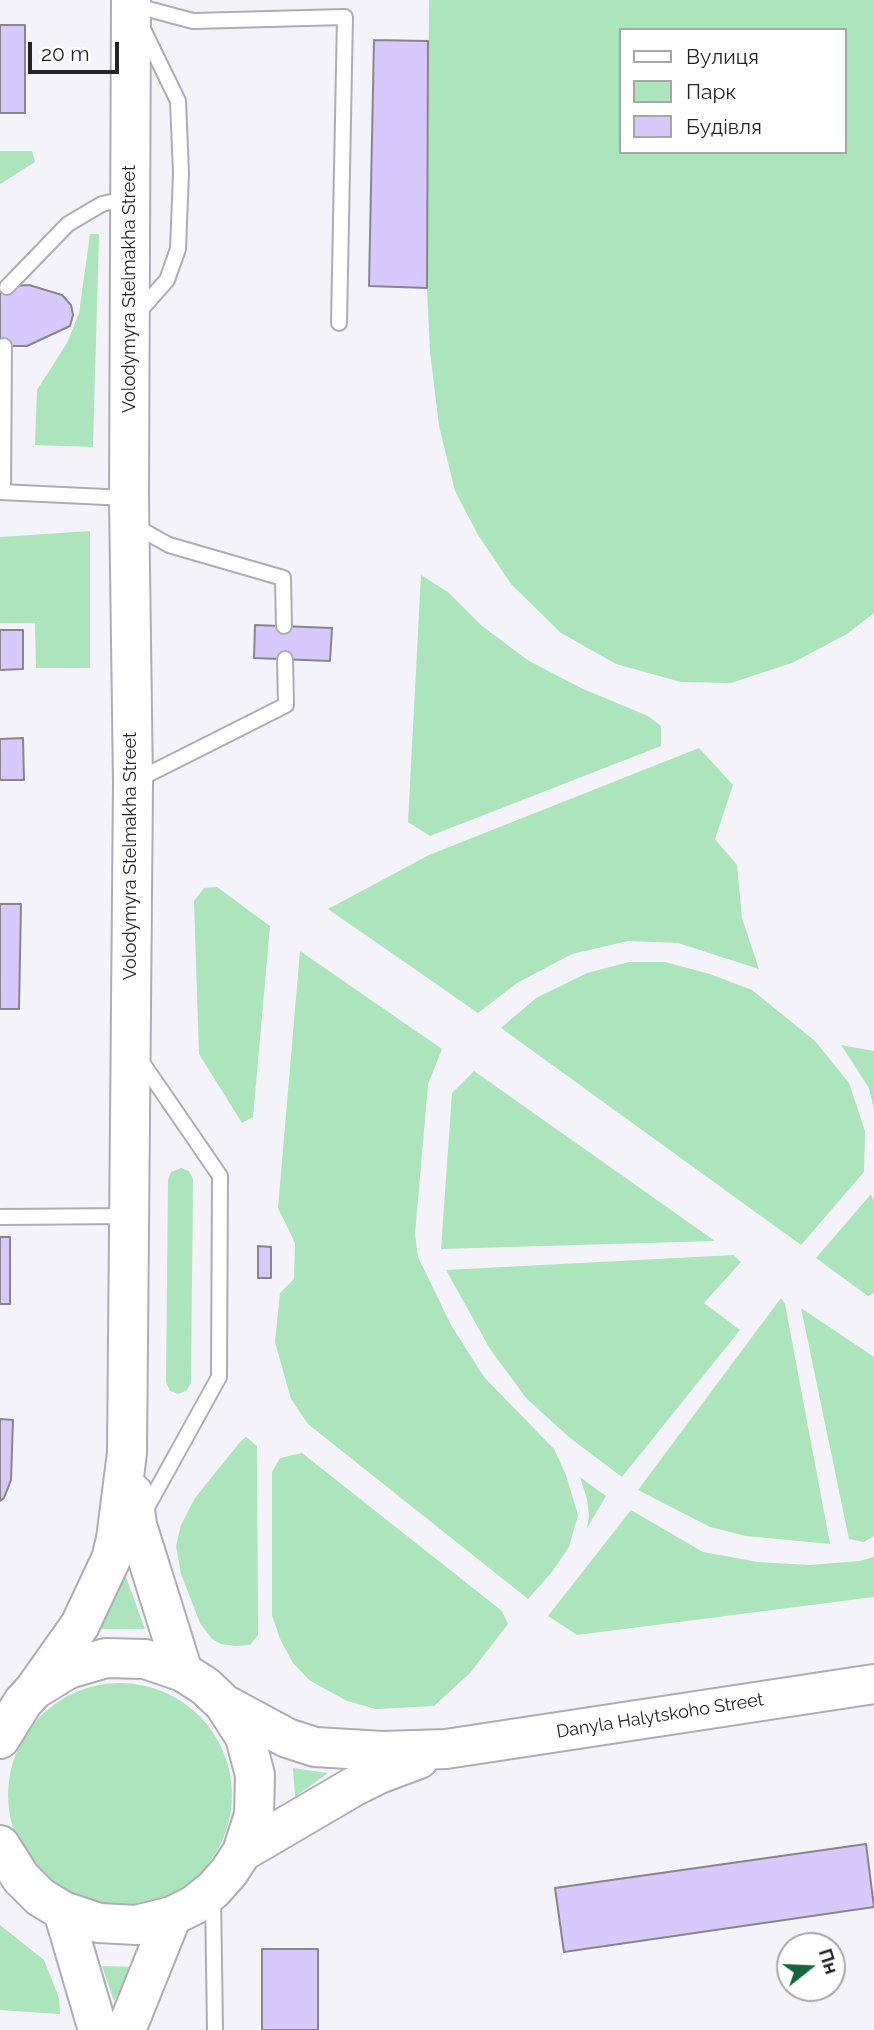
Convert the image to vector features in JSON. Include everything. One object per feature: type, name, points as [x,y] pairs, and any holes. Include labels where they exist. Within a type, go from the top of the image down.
[{"type":"main road","name":"Volodymyra Stelmakha Street","points":[[0,1739],[23,1702],[80,1625],[111,1559],[127,1453],[133,783],[129,510],[131,2]]},
{"type":"main road","points":[[127,1453],[138,1525],[183,1672]]},
{"type":"main road","points":[[0,1845],[21,1878],[40,1897],[63,1912],[99,1923],[136,1925],[172,1916],[194,1905],[213,1890],[242,1852],[254,1815],[255,1775],[245,1737],[224,1704],[205,1686],[183,1672],[145,1659],[106,1658],[68,1669],[34,1690]]},
{"type":"main road","name":"Danyla Halytskoho Street","points":[[224,1704],[287,1738],[315,1747],[359,1751],[446,1749],[874,1684]]},
{"type":"main road","name":"Danyla Halytskoho Street","points":[[242,1852],[353,1787],[379,1774],[446,1749]]},
{"type":"main road","points":[[63,1912],[97,2030]]},
{"type":"main road","points":[[126,2030],[172,1916]]},
{"type":"lane","points":[[129,322],[167,280],[178,249],[181,173],[178,101],[131,2]]},
{"type":"lane","points":[[131,2],[193,21],[345,17],[339,323]]},
{"type":"lane","points":[[7,286],[68,224],[102,204],[130,198]]},
{"type":"lane","points":[[4,346],[2,492],[129,510],[169,545],[284,578],[284,626]]},
{"type":"lane","points":[[133,783],[286,705],[285,659]]},
{"type":"lane","points":[[130,1045],[220,1176],[219,1377],[138,1525]]},
{"type":"lane","points":[[0,1217],[130,1216]]},
{"type":"lane","points":[[213,1890],[215,2030]]},
{"type":"green space","points":[[429,0],[874,0],[874,613],[847,634],[792,663],[731,683],[681,682],[616,664],[561,633],[511,584],[478,535],[455,491],[439,426],[430,352],[427,288]]},
{"type":"green space","points":[[0,151],[32,151],[35,162],[0,184]]},
{"type":"green space","points":[[90,234],[99,234],[93,447],[35,445],[37,390],[67,343],[79,313]]},
{"type":"green space","points":[[90,531],[90,668],[36,668],[35,623],[0,623],[0,537]]},
{"type":"green space","points":[[421,575],[448,592],[482,626],[529,661],[581,688],[648,716],[661,726],[661,746],[430,836],[408,822]]},
{"type":"green space","points":[[699,748],[733,785],[715,839],[737,865],[742,918],[759,969],[678,943],[628,941],[572,954],[517,983],[478,1013],[328,909],[429,855]]},
{"type":"green space","points":[[217,887],[270,926],[253,1117],[242,1123],[199,1054],[194,901],[204,888]]},
{"type":"green space","points":[[300,951],[442,1049],[428,1084],[415,1234],[418,1257],[451,1325],[484,1377],[554,1449],[566,1475],[578,1515],[569,1547],[528,1599],[308,1424],[291,1399],[275,1342],[280,1293],[294,1279],[295,1243],[278,1208]]},
{"type":"green space","points":[[629,962],[665,962],[710,974],[752,990],[815,1041],[849,1083],[865,1131],[864,1172],[801,1245],[501,1028],[536,998],[587,973]]},
{"type":"green space","points":[[841,1045],[874,1051],[874,1110],[869,1088]]},
{"type":"green space","points":[[474,1071],[715,1241],[441,1249],[452,1093]]},
{"type":"green space","points":[[181,1168],[189,1171],[193,1179],[191,1383],[186,1391],[178,1394],[170,1391],[166,1382],[168,1180],[171,1172]]},
{"type":"green space","points":[[871,1194],[874,1201],[874,1293],[868,1296],[816,1258]]},
{"type":"green space","points":[[734,1255],[741,1262],[704,1303],[740,1330],[622,1477],[570,1438],[526,1398],[490,1349],[446,1270]]},
{"type":"green space","points":[[781,1298],[785,1304],[830,1544],[746,1536],[710,1527],[638,1490]]},
{"type":"green space","points":[[801,1308],[874,1357],[874,1536],[864,1542],[849,1539]]},
{"type":"green space","points":[[246,1437],[257,1446],[258,1635],[250,1645],[235,1646],[221,1644],[212,1639],[200,1623],[181,1574],[176,1546],[181,1525],[195,1498]]},
{"type":"green space","points":[[302,1453],[502,1611],[508,1624],[470,1673],[434,1706],[376,1709],[347,1701],[309,1680],[293,1663],[280,1639],[272,1615],[272,1472],[280,1458]]},
{"type":"green space","points":[[580,1477],[606,1496],[587,1528],[587,1499]]},
{"type":"green space","points":[[631,1510],[703,1552],[758,1562],[809,1565],[859,1561],[874,1557],[874,1597],[577,1635],[548,1616]]},
{"type":"green space","points":[[123,1569],[145,1629],[100,1629]]},
{"type":"green space","points":[[109,1683],[131,1683],[173,1696],[191,1708],[207,1724],[224,1752],[232,1795],[224,1838],[207,1866],[191,1882],[163,1899],[131,1907],[109,1907],[67,1894],[49,1882],[33,1866],[16,1838],[8,1806],[8,1784],[21,1742],[33,1724],[49,1708],[77,1691]]},
{"type":"green space","points":[[293,1768],[328,1773],[295,1797]]},
{"type":"green space","points":[[0,1925],[44,1960],[59,1998],[60,2014],[0,2010]]},
{"type":"green space","points":[[102,1966],[135,1967],[114,2001]]},
{"type":"building","points":[[0,25],[25,25],[25,113],[0,113]]},
{"type":"building","points":[[374,40],[428,41],[427,288],[369,286]]},
{"type":"building","points":[[29,285],[62,295],[71,305],[73,315],[70,326],[27,346],[0,346],[0,287]]},
{"type":"building","points":[[255,625],[332,628],[330,661],[254,658]]},
{"type":"building","points":[[0,630],[23,630],[23,669],[0,670]]},
{"type":"building","points":[[23,738],[24,780],[0,780],[0,739]]},
{"type":"building","points":[[0,904],[21,904],[19,1009],[0,1009]]},
{"type":"building","points":[[0,1237],[10,1237],[10,1304],[0,1304]]},
{"type":"building","points":[[258,1246],[271,1247],[271,1278],[258,1278]]},
{"type":"building","points":[[0,1419],[13,1420],[11,1480],[4,1498],[0,1501]]},
{"type":"building","points":[[866,1844],[874,1907],[564,1952],[555,1888]]},
{"type":"building","points":[[262,1949],[318,1949],[318,2030],[262,2030]]}]
